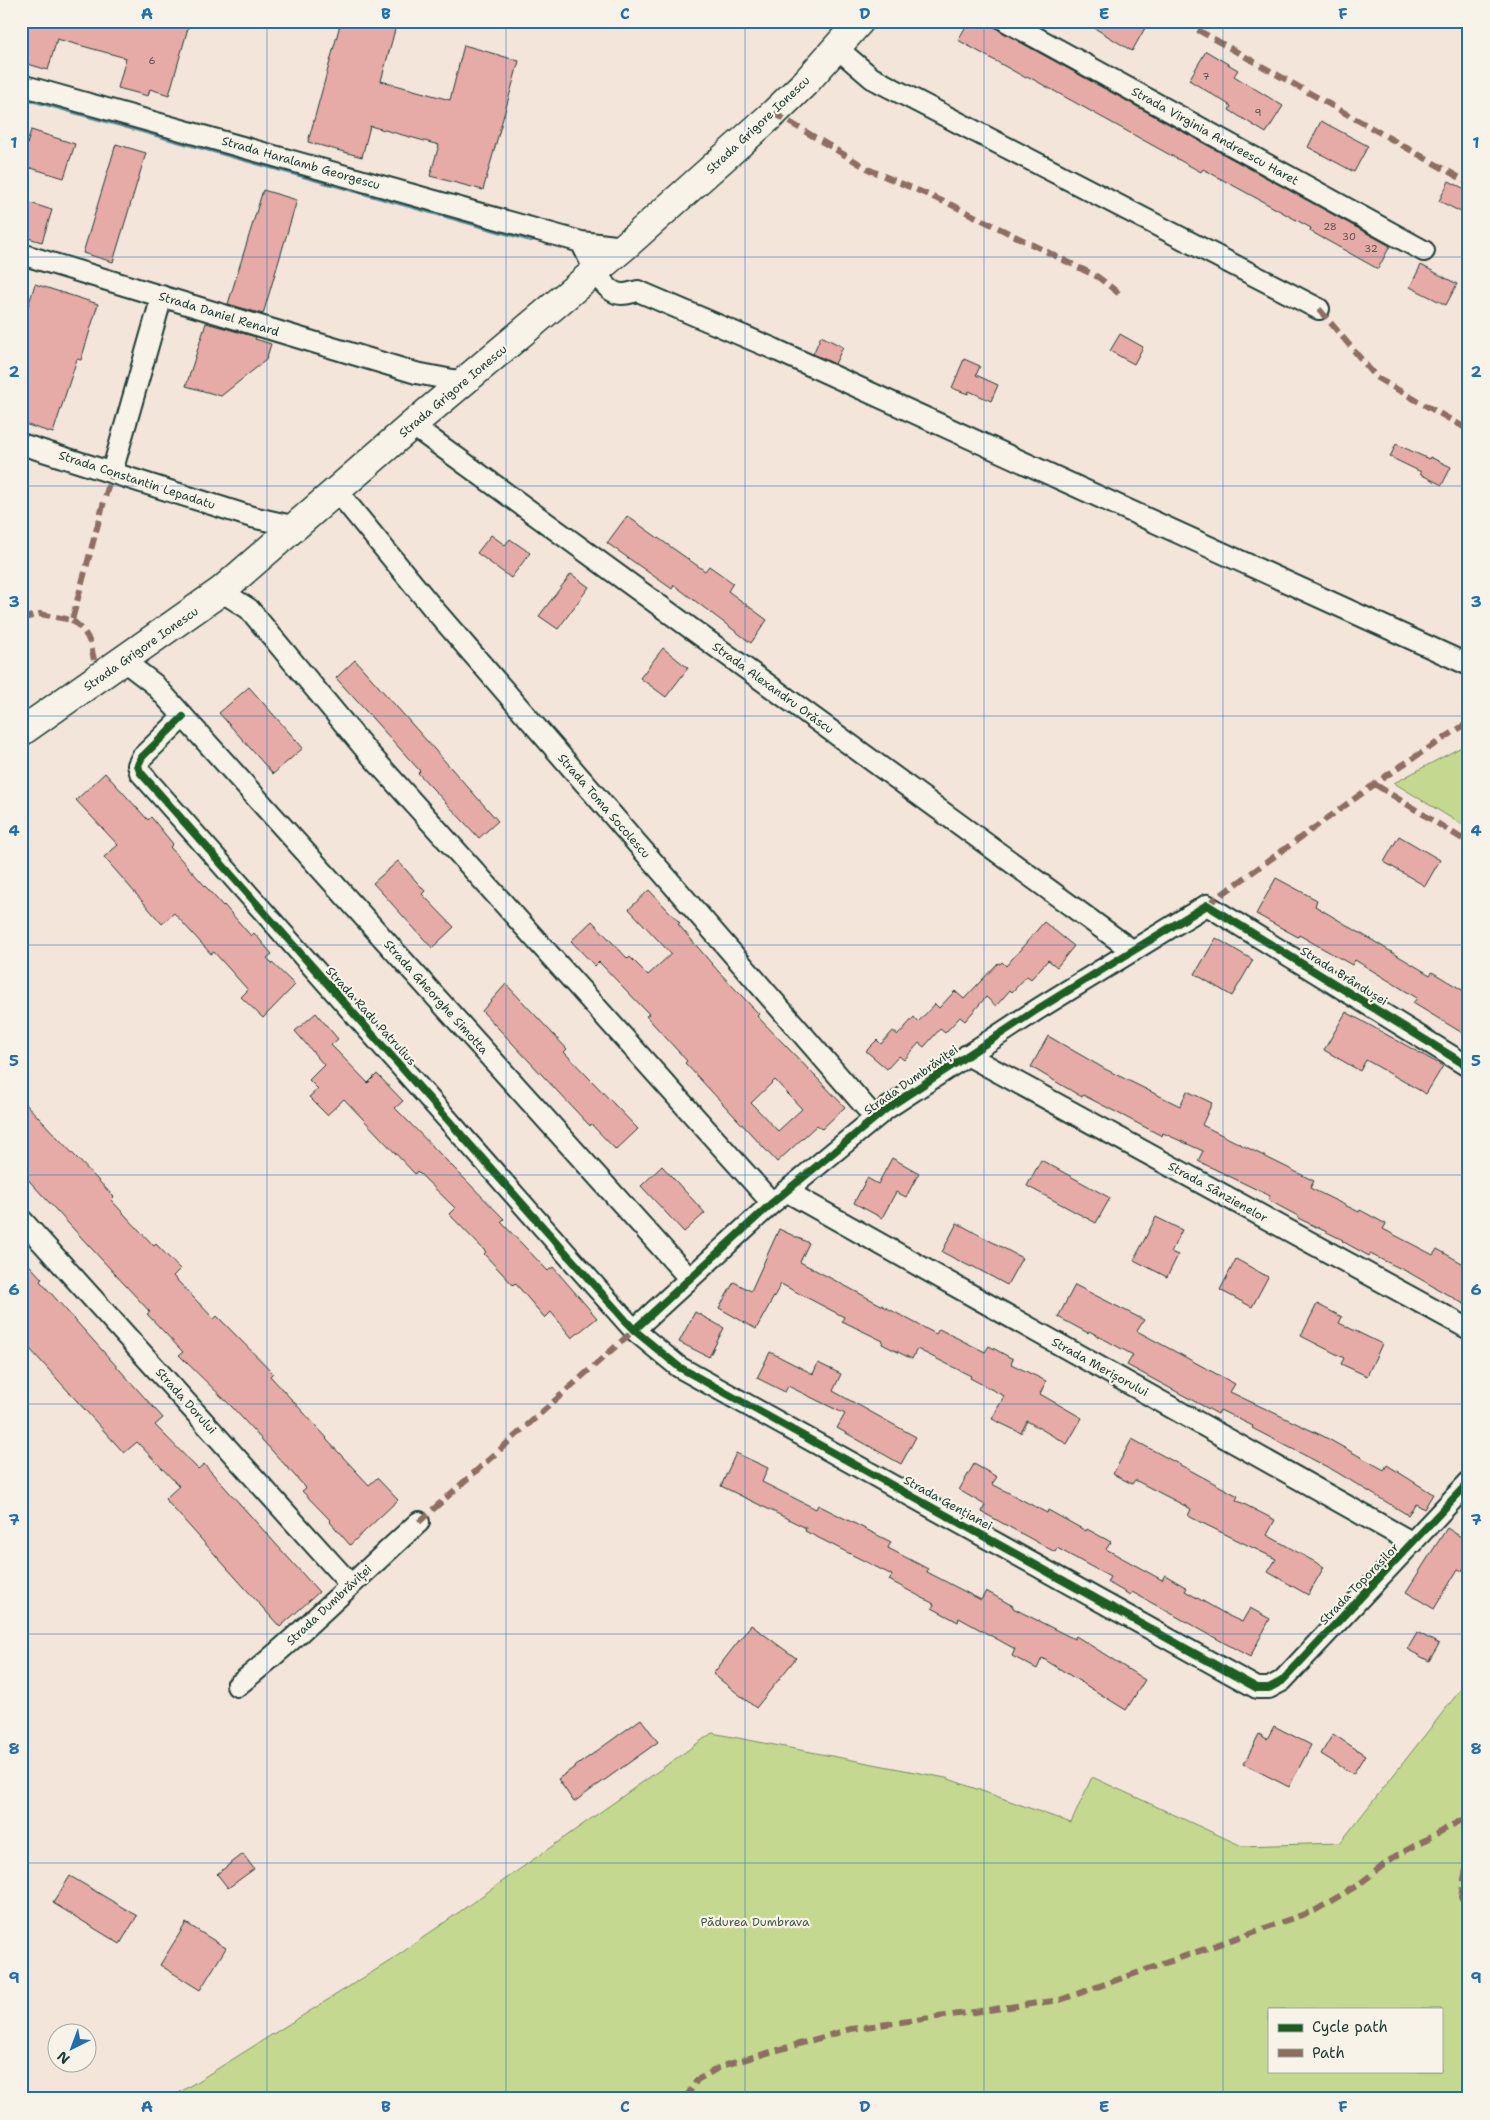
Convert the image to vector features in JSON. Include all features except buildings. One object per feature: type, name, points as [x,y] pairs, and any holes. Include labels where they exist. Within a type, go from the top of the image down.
[{"type":"main road","name":"Strada Grigore Ionescu","points":[[21,732],[230,584],[269,551],[412,425],[624,247],[774,113],[806,82],[860,21]]},
{"type":"street","name":"Strada Virginia Andreescu Haret","points":[[1006,21],[1424,251]]},
{"type":"street","points":[[837,48],[872,78],[1319,309]]},
{"type":"street","name":"Strada Haralamb Georgescu","points":[[21,84],[581,242],[624,247]]},
{"type":"street","points":[[581,242],[595,271],[606,286],[621,294],[638,291],[774,349],[1469,664]]},
{"type":"street","name":"Strada Daniel Renard","points":[[21,254],[416,374],[463,382]]},
{"type":"street","points":[[112,472],[162,296]]},
{"type":"street","points":[[416,374],[439,402]]},
{"type":"street","name":"Strada Alexandru Orăscu","points":[[412,425],[1133,951]]},
{"type":"street","name":"Strada Constantin Lepadatu","points":[[21,444],[252,517],[296,527]]},
{"type":"street","name":"Strada Toma Socolescu","points":[[337,491],[432,607],[875,1118]]},
{"type":"street","points":[[252,517],[269,551]]},
{"type":"street","name":"Strada Merișorului","points":[[230,584],[366,750],[779,1197],[1414,1543]]},
{"type":"street","points":[[135,653],[154,684],[183,717]]},
{"type":"street","name":"Strada Gheorghe Simotta","points":[[183,717],[689,1278]]},
{"type":"street","name":"Strada Radu Patrulius","points":[[183,717],[142,757],[138,765],[140,772],[634,1330]]},
{"type":"street","name":"Strada Dumbrăviței","points":[[634,1330],[779,1197],[875,1118],[967,1055],[1207,906]]},
{"type":"street","name":"Strada Brândușei","points":[[1207,906],[1469,1067]]},
{"type":"street","name":"Strada Sânzienelor","points":[[967,1055],[1469,1330]]},
{"type":"street","name":"Strada Dorului","points":[[21,1219],[350,1584]]},
{"type":"street","name":"Strada Gențianei","points":[[634,1330],[679,1367],[1257,1688]]},
{"type":"street","name":"Strada Toporașilor","points":[[1257,1688],[1269,1688],[1282,1681],[1414,1543],[1469,1482]]},
{"type":"street","name":"Strada Dumbrăviței","points":[[238,1686],[287,1645],[350,1584],[420,1522]]},
{"type":"green space","points":[[1469,743],[1469,829],[1394,783]]},
{"type":"green space","name":"Pădurea Dumbrava","points":[[1469,1679],[1469,2099],[169,2099],[390,1961],[712,1733],[946,1778],[1071,1823],[1092,1777],[1242,1846],[1340,1843]]},
{"type":"waterway","points":[[21,96],[531,239]]},
{"type":"marked path","points":[[1182,21],[1469,183]]},
{"type":"marked path","points":[[774,113],[870,170],[954,206],[1098,277],[1122,296]]},
{"type":"marked path","points":[[1319,309],[1377,378],[1469,430]]},
{"type":"marked path","points":[[21,619],[40,614],[72,620],[112,472]]},
{"type":"marked path","points":[[72,620],[88,638],[94,660]]},
{"type":"marked path","points":[[1207,905],[1393,771],[1469,722]]},
{"type":"marked path","points":[[1376,785],[1469,843]]},
{"type":"marked path","points":[[419,1522],[634,1330]]},
{"type":"marked path","points":[[685,2099],[697,2080],[722,2066],[851,2029],[1060,2000],[1316,1910],[1358,1885],[1394,1857],[1469,1816]]},
{"type":"marked path","points":[[1469,1852],[1461,1897],[1469,1912]]},
{"type":"cycle path","points":[[183,717],[142,757],[138,765],[140,772],[634,1330],[679,1367],[1257,1688],[1269,1688],[1282,1681],[1469,1482]]},
{"type":"cycle path","points":[[634,1330],[772,1203],[886,1109],[1038,1009],[1207,905],[1469,1067]]}]
